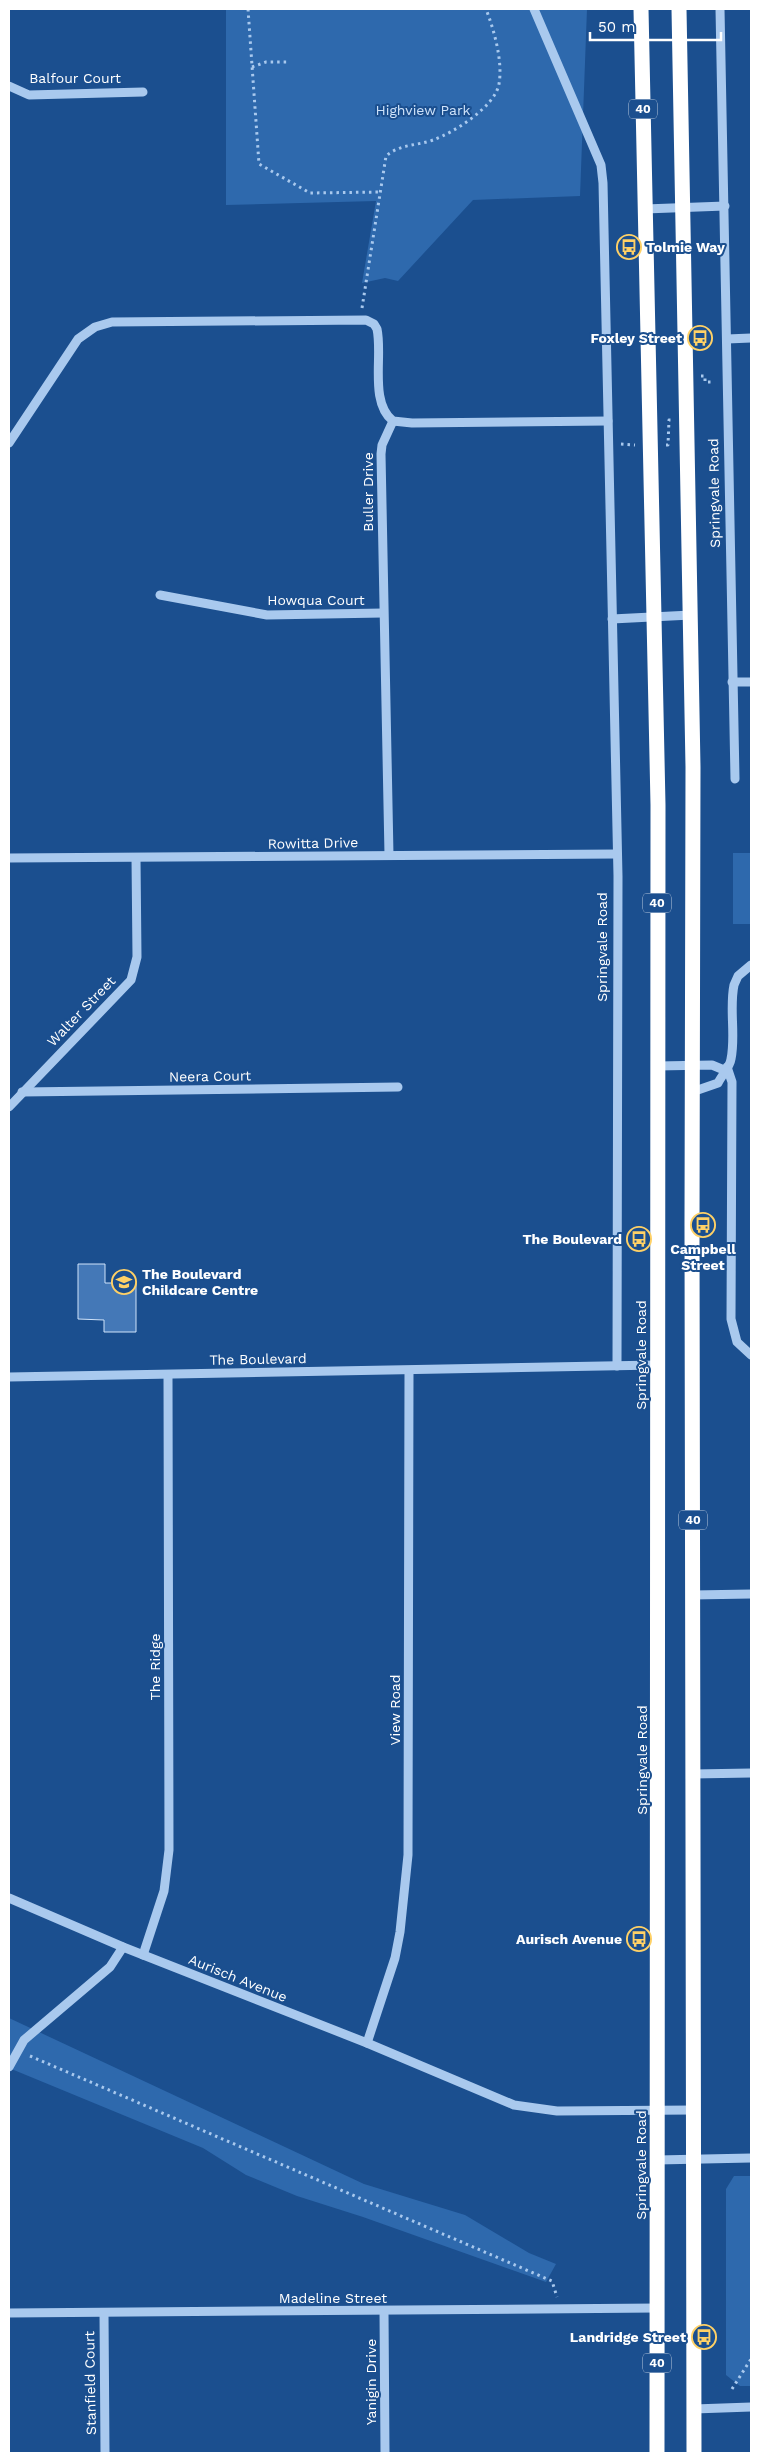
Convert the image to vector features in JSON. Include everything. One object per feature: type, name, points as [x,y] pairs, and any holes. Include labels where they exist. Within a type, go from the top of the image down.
[{"type":"highway","name":"Springvale Road","points":[[641,9],[658,805],[657,2453]]},
{"type":"highway","name":"Springvale Road","points":[[679,9],[691,615],[694,2453]]},
{"type":"street","name":"Springvale Road","points":[[534,9],[601,165],[604,184],[617,854],[617,1366]]},
{"type":"street","name":"Springvale Road","points":[[720,9],[732,544],[732,682],[735,779]]},
{"type":"street","name":"Balfour Court","points":[[9,86],[29,94],[143,92]]},
{"type":"street","points":[[645,209],[725,206]]},
{"type":"street","points":[[9,443],[78,339],[86,332],[102,324],[360,319],[371,321],[377,329],[380,399],[385,413],[393,421],[412,423],[608,421]]},
{"type":"street","points":[[727,339],[751,338]]},
{"type":"street","name":"Buller Drive","points":[[388,855],[381,454],[382,445],[393,421]]},
{"type":"street","name":"Howqua Court","points":[[160,595],[267,615],[383,612]]},
{"type":"street","points":[[612,619],[691,615]]},
{"type":"street","points":[[732,682],[751,682]]},
{"type":"street","name":"Rowitta Drive","points":[[9,858],[617,854]]},
{"type":"street","name":"Walter Street","points":[[9,1107],[131,980],[137,957],[136,858]]},
{"type":"street","points":[[692,1092],[718,1083],[731,1060],[733,990],[736,980],[748,967]]},
{"type":"street","points":[[657,1066],[712,1065],[725,1069],[732,1082],[731,1318],[737,1342],[748,1353]]},
{"type":"street","name":"Neera Court","points":[[22,1092],[398,1087]]},
{"type":"street","name":"The Boulevard","points":[[9,1377],[657,1365]]},
{"type":"street","name":"View Road","points":[[366,2043],[384,1995],[397,1950],[408,1855],[409,1371]]},
{"type":"street","name":"The Ridge","points":[[143,1955],[164,1891],[168,1857],[168,1375]]},
{"type":"street","points":[[693,1595],[751,1594]]},
{"type":"street","points":[[693,1774],[751,1773]]},
{"type":"street","name":"Aurisch Avenue","points":[[9,1898],[123,1947],[366,2043],[501,2100],[527,2108],[558,2111],[693,2110]]},
{"type":"street","points":[[9,2067],[24,2040],[100,1976],[115,1960],[123,1947]]},
{"type":"street","points":[[657,2160],[751,2158]]},
{"type":"street","name":"Madeline Street","points":[[9,2313],[657,2308]]},
{"type":"street","name":"Yanigin Drive","points":[[384,2311],[385,2453]]},
{"type":"street","name":"Stanfield Court","points":[[104,2313],[105,2453]]},
{"type":"street","points":[[694,2409],[751,2407]]},
{"type":"path","points":[[248,9],[259,164],[310,193],[382,192]]},
{"type":"path","points":[[360,319],[382,192],[386,156],[395,148],[433,140],[462,125],[483,108],[493,97],[499,85],[493,28],[486,9]]},
{"type":"path","points":[[252,67],[266,62],[290,62]]},
{"type":"path","points":[[705,376],[705,382],[717,382],[717,376]]},
{"type":"path","points":[[30,2056],[552,2280],[561,2309]]},
{"type":"path","points":[[732,2389],[751,2359]]},
{"type":"green space","name":"Highview Park","points":[[226,9],[587,9],[580,196],[473,200],[398,281],[385,278],[362,283],[376,201],[226,205]]},
{"type":"green space","points":[[733,853],[751,853],[751,924],[733,924]]},
{"type":"green space","points":[[9,2018],[364,2184],[465,2215],[529,2253],[556,2264],[546,2282],[363,2217],[297,2196],[246,2175],[203,2148],[9,2068]]},
{"type":"green space","points":[[734,2176],[751,2176],[751,2386],[740,2386],[726,2375],[726,2189]]},
{"type":"building","points":[[78,1264],[105,1264],[105,1283],[136,1283],[136,1332],[104,1332],[104,1320],[78,1319]]},
{"type":"place","name":"Tolmie Way","points":[[629,247]]},
{"type":"place","name":"Foxley Street","points":[[700,338]]},
{"type":"place","name":"Campbell Street","points":[[703,1225]]},
{"type":"place","name":"The Boulevard","points":[[639,1239]]},
{"type":"place","name":"The Boulevard Childcare Centre","points":[[124,1282]]},
{"type":"place","name":"Aurisch Avenue","points":[[639,1939]]},
{"type":"place","name":"Landridge Street","points":[[704,2337]]}]
